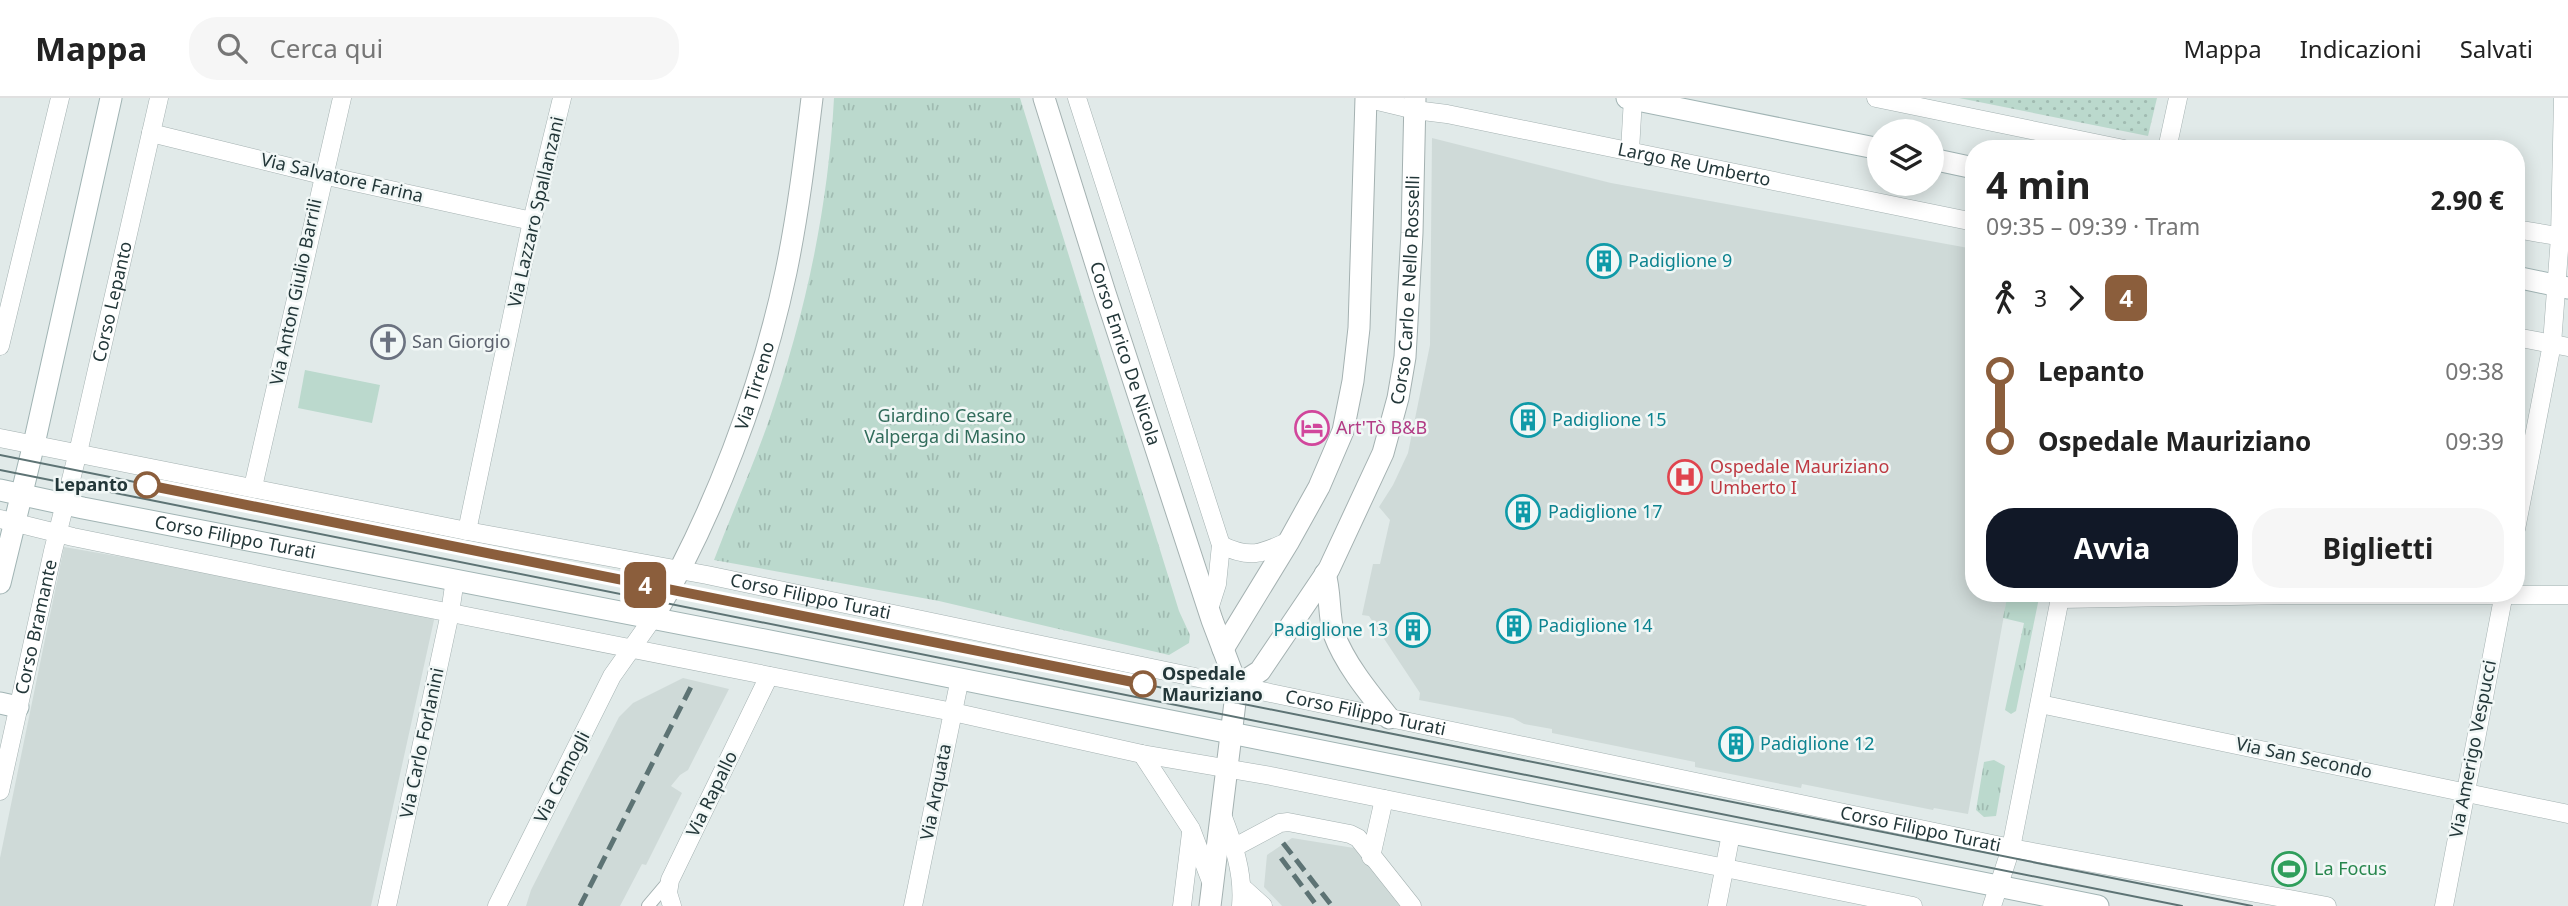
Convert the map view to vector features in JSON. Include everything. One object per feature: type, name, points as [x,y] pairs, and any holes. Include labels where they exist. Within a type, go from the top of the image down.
[{"type":"main road","points":[[0,583],[7,520],[21,494],[34,446],[111,98]]},
{"type":"main road","name":"Via Tirreno","points":[[653,618],[690,555],[757,379],[786,274],[803,177],[811,98]]},
{"type":"main road","name":"Corso Enrico De Nicola","points":[[1044,98],[1105,293],[1223,649]]},
{"type":"main road","points":[[1210,906],[1229,733],[1237,686],[1223,649],[1319,487],[1343,431],[1353,381],[1359,328],[1365,98]]},
{"type":"main road","points":[[1631,98],[1867,146]]},
{"type":"main road","name":"Corso Carlo e Nello Rosselli","points":[[1237,686],[1260,671],[1325,574],[1360,506],[1383,453],[1398,398],[1405,357],[1415,104]]},
{"type":"main road","points":[[1944,162],[1965,166]]},
{"type":"main road","points":[[2525,280],[2562,287]]},
{"type":"main road","name":"Corso Filippo Turati","points":[[0,490],[960,678],[1731,834],[1996,896],[2098,906]]},
{"type":"main road","points":[[1325,574],[1330,591],[1333,632],[1352,667],[1389,718]]},
{"type":"street","points":[[0,346],[60,98]]},
{"type":"street","name":"Corso Lepanto","points":[[64,503],[159,98]]},
{"type":"street","name":"Via Anton Giulio Barrili","points":[[253,487],[342,98]]},
{"type":"street","name":"Via Lazzaro Spallanzani","points":[[467,531],[532,221],[562,98]]},
{"type":"street","name":"Corso Enrico De Nicola","points":[[1077,98],[1222,545],[1217,584],[1209,609]]},
{"type":"street","name":"Largo Re Umberto","points":[[1365,98],[1415,104],[1447,114],[1965,220]]},
{"type":"street","points":[[1630,150],[1631,98]]},
{"type":"street","points":[[1876,98],[2079,140]]},
{"type":"street","points":[[2170,140],[2178,98]]},
{"type":"street","points":[[2525,492],[2560,346],[2564,238],[2563,98]]},
{"type":"street","name":"Via Salvatore Farina","points":[[151,133],[323,175],[532,221]]},
{"type":"street","points":[[2525,231],[2564,238]]},
{"type":"street","points":[[2525,339],[2560,346]]},
{"type":"street","name":"Corso Filippo Turati","points":[[0,438],[467,531],[681,570],[2011,848],[2327,906]]},
{"type":"street","name":"Corso Bramante","points":[[0,791],[9,705],[64,503]]},
{"type":"street","name":"Corso Filippo Turati","points":[[7,520],[57,534],[953,712],[1142,754],[1384,799],[1724,870],[1913,906]]},
{"type":"street","points":[[1222,545],[1247,554],[1262,553],[1289,541]]},
{"type":"street","name":"Via Carlo Forlanini","points":[[387,906],[455,579]]},
{"type":"street","points":[[2525,595],[2568,595]]},
{"type":"street","points":[[1996,896],[2011,848],[2060,602]]},
{"type":"street","name":"Via Amerigo Vespucci","points":[[2444,906],[2464,791],[2503,602]]},
{"type":"street","name":"Via Tirreno","points":[[631,650],[653,618]]},
{"type":"street","name":"Via Camogli","points":[[496,906],[612,676],[631,650]]},
{"type":"street","name":"Via Rapallo","points":[[648,906],[670,880],[769,676]]},
{"type":"street","name":"Via Arquata","points":[[913,906],[960,678]]},
{"type":"street","name":"Via San Secondo","points":[[2040,704],[2568,814]]},
{"type":"street","points":[[1142,754],[1191,829],[1212,884]]},
{"type":"street","points":[[1371,857],[1384,799]]},
{"type":"street","points":[[1186,871],[1221,812]]},
{"type":"street","points":[[1221,812],[1235,847],[1242,897],[1263,906]]},
{"type":"street","points":[[1235,847],[1280,823],[1288,822],[1350,834],[1358,838],[1412,906]]},
{"type":"street","points":[[1182,906],[1191,829]]},
{"type":"street","points":[[1717,906],[1731,834]]},
{"type":"street","points":[[670,880],[668,893],[672,906]]},
{"type":"shaded area","name":"Ospedale Mauriziano Umberto I","points":[[1432,138],[1611,183],[1965,247],[1965,602],[2006,602],[1968,814],[1934,808],[1933,810],[1802,784],[1801,788],[1695,767],[1695,762],[1552,733],[1552,729],[1524,724],[1513,718],[1419,700],[1420,693],[1369,616],[1362,615],[1373,564],[1380,564],[1390,520],[1379,507],[1408,453],[1430,345]]},
{"type":"shaded area","points":[[64,547],[436,611],[371,906],[0,906],[0,858]]},
{"type":"shaded area","points":[[683,678],[729,689],[688,770],[671,786],[682,793],[646,865],[642,864],[620,906],[526,906],[531,890],[619,717],[633,703]]},
{"type":"shaded area","points":[[1292,838],[1354,848],[1404,906],[1282,906],[1264,887],[1267,855]]},
{"type":"green space","name":"Giardino Cesare Valperga di Masino","points":[[834,98],[1020,98],[1179,611],[1190,635],[1189,643],[1169,655],[939,601],[714,560],[767,426],[803,305],[820,224]]},
{"type":"green space","points":[[1959,98],[2157,98],[2148,136]]},
{"type":"green space","points":[[305,370],[380,385],[372,423],[298,408]]},
{"type":"green space","points":[[2006,602],[2038,602],[2016,711],[2011,714],[2005,710],[2024,623],[2003,618]]},
{"type":"green space","points":[[1994,760],[2005,766],[1996,816],[1984,817],[1976,810],[1984,762]]},
{"type":"tram line","points":[[0,455],[2252,906]]},
{"type":"tram line","points":[[0,470],[2182,906]]},
{"type":"tram line","name":"4","points":[[147,485],[1143,684]]},
{"type":"railway","points":[[580,906],[693,683]]},
{"type":"railway","points":[[1283,843],[1332,906]]},
{"type":"railway","points":[[1281,858],[1317,906]]},
{"type":"place","name":"Padiglione 9","points":[[1604,261]]},
{"type":"place","name":"San Giorgio","points":[[388,342]]},
{"type":"place","name":"Padiglione 15","points":[[1528,420]]},
{"type":"place","name":"Art'Tò B&B","points":[[1312,428]]},
{"type":"place","name":"Ospedale Mauriziano Umberto I","points":[[1685,477]]},
{"type":"place","name":"Lepanto","points":[[147,485]]},
{"type":"place","name":"Padiglione 17","points":[[1523,512]]},
{"type":"place","name":"Padiglione 14","points":[[1514,626]]},
{"type":"place","name":"Padiglione 13","points":[[1413,630]]},
{"type":"place","name":"Ospedale Mauriziano","points":[[1143,684]]},
{"type":"place","name":"Padiglione 12","points":[[1736,744]]},
{"type":"place","name":"La Focus","points":[[2289,869]]}]
